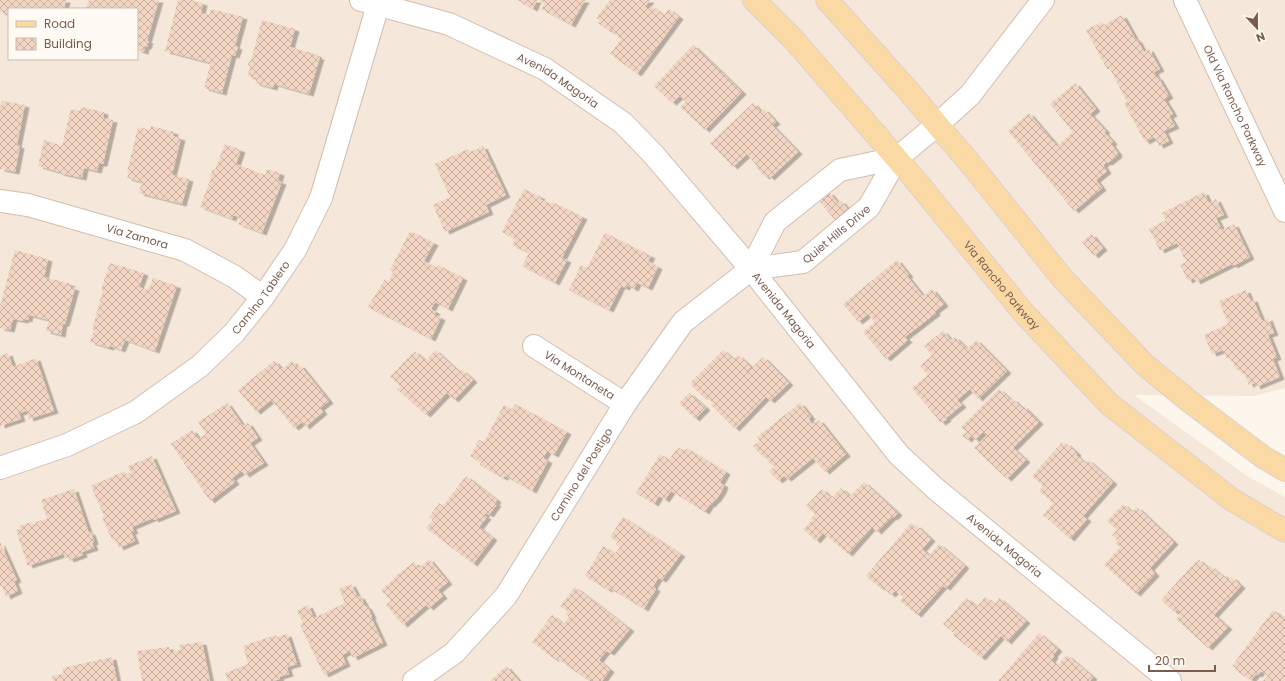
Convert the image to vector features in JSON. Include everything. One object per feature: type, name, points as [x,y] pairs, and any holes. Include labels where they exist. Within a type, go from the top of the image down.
[{"type":"main road","name":"Via Rancho Parkway","points":[[754,0],[794,40],[917,182],[1022,311],[1109,404],[1231,500],[1285,531]]},
{"type":"main road","points":[[828,0],[974,168],[1064,279],[1145,365],[1263,457],[1285,470]]},
{"type":"street","name":"Quiet Hills Drive","points":[[750,269],[804,262],[869,208],[896,158],[937,125],[970,95],[1043,0]]},
{"type":"street","name":"Old Via Rancho Parkway","points":[[1186,0],[1285,211]]},
{"type":"street","name":"Avenida Magoria","points":[[370,2],[449,24],[545,69],[623,123],[653,154],[750,269],[899,455],[937,490],[1170,681]]},
{"type":"street","name":"Camino Tablero","points":[[0,468],[67,445],[136,412],[200,366],[234,333],[263,297],[295,250],[321,198],[370,2]]},
{"type":"street","name":"Quiet Hills Drive","points":[[750,269],[775,222],[840,170],[896,158]]},
{"type":"street","name":"Via Zamora","points":[[0,201],[28,205],[184,250],[235,277],[263,297]]},
{"type":"street","name":"Camino del Postigo","points":[[414,681],[454,653],[506,596],[625,404],[683,322],[750,269]]},
{"type":"street","name":"Via Montaneta","points":[[534,346],[625,404]]},
{"type":"shaded area","points":[[0,0],[1285,0],[1285,388],[1254,396],[1134,395],[1247,476],[1285,497],[1285,681],[0,681]]},
{"type":"building","points":[[0,0],[66,0],[64,8],[8,8],[8,14],[0,12]]},
{"type":"building","points":[[89,0],[159,0],[147,41],[149,41],[144,52],[138,50],[138,8],[86,8]]},
{"type":"building","points":[[178,0],[191,0],[203,3],[201,13],[209,15],[211,9],[243,17],[235,46],[238,47],[235,56],[232,55],[222,93],[204,88],[211,63],[165,51]]},
{"type":"building","points":[[517,0],[537,0],[533,9]]},
{"type":"building","points":[[538,0],[585,0],[571,25],[541,9],[545,3]]},
{"type":"building","points":[[610,0],[635,0],[638,2],[639,0],[650,0],[645,7],[649,9],[651,6],[664,15],[669,9],[679,17],[637,74],[610,54],[621,39],[612,32],[613,31],[610,29],[609,31],[598,23],[600,21],[596,18]]},
{"type":"building","points":[[1122,15],[1144,52],[1149,49],[1160,69],[1154,72],[1169,96],[1164,99],[1173,114],[1169,116],[1175,126],[1164,131],[1169,141],[1159,146],[1154,137],[1145,142],[1124,103],[1127,102],[1110,69],[1107,69],[1086,30],[1102,22],[1104,25]]},
{"type":"building","points":[[262,20],[295,29],[290,47],[318,55],[317,57],[320,57],[309,94],[274,84],[273,88],[255,83],[257,78],[248,76],[250,66],[248,66],[249,60],[251,61]]},
{"type":"building","points":[[693,45],[742,92],[705,130],[680,107],[686,102],[680,96],[672,103],[654,86]]},
{"type":"building","points":[[1075,83],[1096,109],[1090,114],[1106,131],[1104,132],[1113,142],[1111,144],[1118,155],[1103,165],[1107,171],[1096,180],[1102,188],[1074,211],[1008,131],[1029,113],[1057,146],[1073,132],[1050,104]]},
{"type":"building","points":[[2,101],[25,105],[17,145],[20,146],[15,172],[0,169],[0,105],[1,106]]},
{"type":"building","points":[[753,103],[761,112],[764,109],[776,122],[772,125],[798,152],[770,178],[767,175],[765,177],[747,154],[733,167],[710,143]]},
{"type":"building","points":[[81,107],[104,112],[103,118],[113,120],[103,164],[99,164],[97,171],[84,168],[82,178],[59,173],[38,166],[44,140],[62,146],[71,109],[80,111]]},
{"type":"building","points":[[151,126],[174,132],[173,136],[181,138],[172,175],[189,179],[182,204],[139,193],[142,182],[127,178],[129,173],[127,172],[138,127],[150,130]]},
{"type":"building","points":[[225,144],[241,150],[236,164],[265,175],[267,169],[280,173],[278,181],[282,182],[262,233],[238,224],[241,218],[233,215],[232,219],[200,207],[213,169],[215,170]]},
{"type":"building","points":[[483,146],[506,195],[486,205],[489,212],[445,232],[433,205],[450,197],[435,164],[468,149],[470,152]]},
{"type":"building","points":[[524,189],[541,197],[540,199],[551,204],[552,202],[583,217],[562,258],[567,260],[555,283],[522,266],[529,253],[512,245],[515,239],[502,232]]},
{"type":"building","points":[[829,192],[838,203],[841,201],[848,209],[835,220],[819,201]]},
{"type":"building","points":[[1204,192],[1209,203],[1216,199],[1224,215],[1216,218],[1222,230],[1234,224],[1250,257],[1233,266],[1232,264],[1196,282],[1194,278],[1188,281],[1180,265],[1186,262],[1177,243],[1160,251],[1149,229],[1166,220],[1162,213]]},
{"type":"building","points":[[410,231],[434,243],[424,261],[437,268],[438,265],[463,278],[448,309],[435,302],[431,309],[436,312],[434,314],[441,318],[431,339],[368,307],[385,279],[389,282],[393,272],[390,270]]},
{"type":"building","points":[[605,233],[651,256],[648,261],[658,267],[648,288],[637,283],[634,289],[627,285],[625,288],[621,286],[609,310],[569,290],[581,265],[587,268]]},
{"type":"building","points":[[1091,234],[1103,248],[1094,256],[1082,242]]},
{"type":"building","points":[[15,250],[48,259],[44,277],[71,284],[70,287],[75,288],[65,324],[63,324],[61,335],[46,331],[49,320],[29,315],[28,320],[25,319],[24,321],[13,319],[10,330],[0,328],[0,306]]},
{"type":"building","points":[[897,260],[909,275],[907,276],[923,296],[932,289],[944,304],[935,311],[936,313],[905,337],[908,340],[886,359],[863,332],[875,322],[868,314],[858,322],[843,304]]},
{"type":"building","points":[[110,263],[144,273],[139,287],[147,290],[149,286],[150,287],[153,278],[177,286],[155,351],[125,340],[121,350],[90,342],[103,290],[101,289]]},
{"type":"building","points":[[1246,290],[1250,300],[1253,299],[1262,321],[1268,318],[1274,333],[1268,335],[1277,357],[1273,359],[1280,377],[1256,387],[1255,383],[1249,385],[1244,373],[1236,369],[1231,358],[1227,359],[1223,350],[1212,354],[1204,335],[1228,324],[1219,301]]},
{"type":"building","points":[[943,331],[951,340],[955,337],[967,349],[976,340],[1007,371],[978,399],[970,389],[957,400],[962,405],[941,423],[912,388],[928,375],[920,366],[932,355],[924,346]]},
{"type":"building","points":[[435,350],[459,372],[462,370],[473,380],[454,400],[447,393],[426,415],[397,389],[400,386],[390,377],[414,351],[426,361]]},
{"type":"building","points":[[723,350],[733,359],[738,355],[751,367],[746,372],[747,373],[763,357],[789,383],[770,401],[766,397],[735,429],[711,405],[713,403],[705,396],[703,397],[691,385],[693,384],[691,382]]},
{"type":"building","points":[[8,353],[13,367],[36,358],[54,411],[29,419],[27,411],[19,413],[21,419],[0,426],[0,356]]},
{"type":"building","points":[[274,361],[282,369],[292,361],[297,367],[300,365],[329,401],[320,408],[323,412],[305,427],[302,422],[294,428],[271,400],[256,412],[238,390]]},
{"type":"building","points":[[999,389],[1011,400],[1013,399],[1022,408],[1023,406],[1039,422],[1013,448],[1026,460],[1007,479],[974,448],[987,435],[983,432],[975,440],[971,436],[967,440],[962,435],[966,431],[961,427]]},
{"type":"building","points":[[689,393],[706,408],[695,419],[679,403]]},
{"type":"building","points":[[227,403],[243,426],[248,423],[258,438],[250,443],[264,463],[245,475],[242,471],[232,478],[235,482],[210,501],[171,444],[192,430],[199,439],[206,434],[198,422]]},
{"type":"building","points":[[800,403],[811,417],[809,419],[812,424],[819,420],[846,454],[825,472],[813,458],[787,479],[784,476],[778,481],[769,471],[775,466],[773,463],[771,465],[763,454],[761,455],[753,446],[760,441],[757,437]]},
{"type":"building","points":[[515,404],[567,432],[554,455],[547,451],[543,458],[548,461],[532,491],[505,476],[503,478],[494,473],[480,465],[481,462],[470,456],[479,440],[484,442],[504,405],[512,410]]},
{"type":"building","points":[[1062,442],[1064,444],[1066,443],[1077,453],[1076,455],[1085,463],[1088,460],[1113,482],[1083,516],[1087,519],[1070,539],[1043,515],[1053,503],[1039,491],[1043,486],[1032,476]]},
{"type":"building","points":[[678,447],[684,451],[686,448],[726,472],[720,483],[724,485],[722,491],[705,512],[671,491],[665,500],[659,496],[654,504],[636,493],[660,454],[669,460]]},
{"type":"building","points":[[152,456],[176,511],[154,520],[153,518],[132,527],[134,531],[131,532],[135,541],[119,548],[115,539],[112,540],[102,517],[104,516],[91,486],[125,471],[127,475],[131,473],[128,466]]},
{"type":"building","points":[[466,476],[497,500],[495,503],[497,504],[489,515],[486,513],[484,515],[487,517],[479,527],[493,538],[473,564],[426,528],[433,520],[429,517],[439,503],[443,506]]},
{"type":"building","points":[[864,482],[898,513],[877,532],[872,527],[848,554],[823,533],[816,541],[803,529],[812,520],[810,519],[815,514],[806,506],[822,489],[831,498],[841,488],[850,496]]},
{"type":"building","points":[[74,489],[89,533],[91,532],[94,548],[82,552],[83,555],[69,560],[68,557],[65,558],[64,554],[28,566],[16,530],[20,529],[19,526],[32,522],[33,524],[36,524],[35,522],[47,519],[41,500]]},
{"type":"building","points":[[1123,504],[1132,512],[1137,507],[1174,542],[1150,568],[1155,574],[1136,594],[1104,565],[1120,547],[1115,543],[1118,541],[1112,535],[1117,530],[1107,521]]},
{"type":"building","points":[[623,517],[681,554],[662,580],[658,578],[653,587],[656,589],[644,609],[609,588],[608,590],[585,576],[603,546],[615,554],[620,547],[616,544],[618,542],[610,537]]},
{"type":"building","points":[[911,523],[915,526],[916,525],[931,539],[922,549],[929,556],[939,544],[965,566],[946,588],[943,586],[917,615],[900,601],[903,597],[895,591],[891,595],[866,576]]},
{"type":"building","points":[[0,542],[17,580],[14,581],[18,591],[6,597],[2,586],[0,587]]},
{"type":"building","points":[[429,559],[448,582],[438,590],[443,596],[429,608],[426,605],[403,625],[386,605],[391,601],[381,590],[395,578],[394,577],[414,562],[419,568]]},
{"type":"building","points":[[1198,559],[1208,568],[1210,566],[1229,580],[1232,577],[1241,586],[1214,615],[1228,627],[1208,648],[1176,619],[1181,614],[1177,610],[1174,612],[1161,600]]},
{"type":"building","points":[[351,584],[358,597],[360,596],[366,607],[367,606],[383,643],[353,658],[350,651],[342,655],[346,664],[324,675],[300,625],[303,623],[297,611],[308,605],[314,618],[345,603],[339,589]]},
{"type":"building","points":[[575,587],[630,629],[610,653],[606,651],[599,660],[610,670],[602,681],[592,681],[590,679],[589,681],[556,658],[554,659],[532,642],[552,615],[564,624],[569,616],[566,614],[568,612],[560,606]]},
{"type":"building","points":[[985,597],[994,604],[999,598],[1026,621],[1007,642],[1001,636],[981,658],[953,635],[954,633],[943,624],[966,598],[977,607]]},
{"type":"building","points":[[1273,610],[1285,619],[1285,681],[1263,681],[1268,676],[1261,671],[1251,680],[1235,670],[1236,668],[1232,666]]},
{"type":"building","points":[[1039,633],[1058,649],[1051,660],[1057,666],[1067,655],[1093,677],[1090,681],[998,681]]},
{"type":"building","points":[[287,634],[297,664],[287,667],[289,674],[279,677],[280,679],[273,681],[228,681],[225,673],[248,664],[243,646],[275,635],[276,637]]},
{"type":"building","points":[[202,642],[210,681],[142,681],[137,651],[169,647],[170,652],[180,650],[179,645]]},
{"type":"building","points":[[112,657],[117,681],[53,681],[52,676],[64,674],[62,668]]},
{"type":"building","points":[[506,666],[519,681],[490,681]]}]
